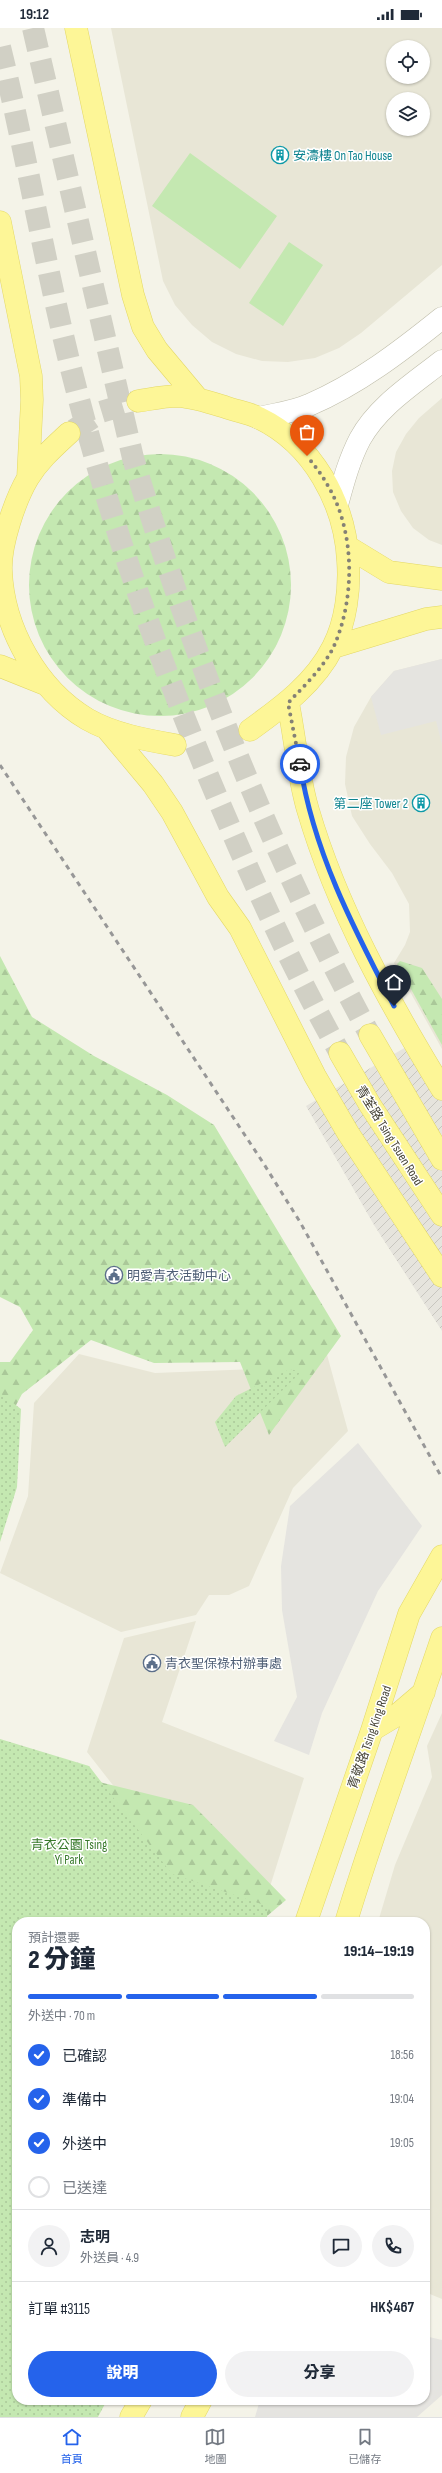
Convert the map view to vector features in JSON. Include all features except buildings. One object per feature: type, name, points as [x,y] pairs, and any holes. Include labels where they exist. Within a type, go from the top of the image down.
[{"type":"main road","points":[[76,28],[133,295],[143,327],[157,350],[198,399]]},
{"type":"main road","points":[[0,222],[31,376],[32,400],[28,478]]},
{"type":"main road","points":[[138,401],[177,396],[198,399],[259,418],[284,435],[307,456],[326,482],[337,505],[348,547],[348,592],[334,646],[313,676],[288,703],[250,730]]},
{"type":"main road","points":[[69,433],[45,455],[28,478],[4,532],[1,569],[9,616],[22,650],[45,684],[87,719],[108,729],[152,741],[174,745]]},
{"type":"main road","points":[[348,547],[389,572],[442,578]]},
{"type":"main road","points":[[334,646],[426,619],[442,617]]},
{"type":"main road","points":[[0,666],[45,684]]},
{"type":"main road","points":[[288,703],[308,809],[345,910],[414,1044],[442,1089]]},
{"type":"main road","points":[[108,729],[153,784],[172,812],[218,897],[240,928],[315,1076],[348,1133],[442,1276]]},
{"type":"main road","points":[[370,1035],[442,1159]]},
{"type":"main road","name":"青荃路 Tsing Tsuen Road","points":[[340,1053],[442,1215]]},
{"type":"main road","name":"青敬路 Tsing King Road","points":[[308,1917],[372,1730],[409,1614],[442,1556]]},
{"type":"main road","points":[[348,1917],[384,1801],[442,1638]]},
{"type":"main road","points":[[372,1730],[397,1715],[424,1692]]},
{"type":"main road","points":[[131,2417],[138,2405]]},
{"type":"main road","points":[[192,2417],[198,2405]]},
{"type":"street","points":[[259,418],[308,406],[345,387],[381,364],[442,318]]},
{"type":"street","points":[[337,505],[351,459],[361,438],[377,415],[442,361]]},
{"type":"shaded area","points":[[111,28],[442,28],[442,265],[361,333],[339,348],[315,358],[288,362],[262,361],[236,354],[212,342],[192,325],[175,305],[163,281]]},
{"type":"shaded area","points":[[442,398],[442,545],[429,540],[413,528],[401,511],[393,492],[392,471],[396,452],[406,434],[419,418]]},
{"type":"shaded area","points":[[442,659],[442,1049],[394,963],[405,945],[410,932],[409,904],[392,873],[370,844],[352,816],[345,784],[346,757],[354,727],[371,697],[394,671]]},
{"type":"shaded area","points":[[442,659],[442,745],[436,721],[381,735],[371,697],[394,671]]},
{"type":"shaded area","points":[[423,1037],[442,1067],[442,1331],[374,1225],[306,1106]]},
{"type":"shaded area","points":[[326,1351],[348,1431],[293,1488],[249,1586],[229,1595],[209,1595],[196,1615],[121,1632],[0,1573],[28,1496],[34,1403],[79,1354],[155,1373],[255,1369]]},
{"type":"shaded area","points":[[358,1443],[422,1526],[378,1591],[322,1713],[309,1755],[274,1741],[297,1697],[282,1610],[281,1566],[290,1506]]},
{"type":"shaded area","points":[[196,1621],[162,1722],[304,1778],[268,1893],[173,1862],[87,1752],[124,1638]]},
{"type":"shaded area","points":[[442,1713],[442,2299],[430,2294],[430,1917],[379,1917],[395,1865],[432,1777],[427,1746]]},
{"type":"shaded area","points":[[430,2337],[442,2340],[442,2395],[417,2417],[255,2417],[259,2405],[430,2405]]},
{"type":"green space","points":[[190,153],[277,216],[240,269],[152,206]]},
{"type":"green space","points":[[289,242],[323,265],[283,326],[249,303]]},
{"type":"green space","points":[[147,454],[173,454],[198,459],[222,469],[243,483],[253,492],[262,502],[276,523],[286,547],[291,572],[291,598],[286,623],[276,647],[262,668],[253,678],[243,687],[222,701],[198,711],[173,716],[147,716],[122,711],[98,701],[77,687],[58,668],[44,647],[34,623],[29,598],[29,572],[34,547],[44,523],[58,502],[77,483],[98,469],[122,459]]},
{"type":"green space","points":[[0,956],[32,1017],[94,1056],[167,1095],[214,1125],[341,1336],[269,1435],[240,1362],[154,1363],[91,1340],[22,1394],[7,1422],[0,1465],[0,1362],[10,1362],[33,1330],[20,1307],[0,1297]]},
{"type":"green space","points":[[400,961],[422,968],[442,999],[442,1045],[397,964]]},
{"type":"green space","points":[[290,1369],[301,1372],[225,1447],[215,1422],[236,1396]]},
{"type":"green space","points":[[0,1393],[21,1409],[17,1487],[0,1542]]},
{"type":"green space","name":"青衣公園 Tsing Yi Park","points":[[0,1739],[89,1766],[172,1874],[267,1906],[267,1917],[12,1917],[12,2405],[104,2405],[98,2417],[0,2417]]},
{"type":"green space","points":[[91,1780],[193,1805],[286,1900],[266,1917],[20,1917]]},
{"type":"tunnel","points":[[33,28],[133,458],[156,533],[181,607],[236,753],[299,896],[370,1035]]},
{"type":"tunnel","points":[[0,47],[66,349],[91,444],[122,546],[177,698],[231,830],[290,958],[340,1053]]},
{"type":"tunnel","points":[[74,430],[101,412],[134,402]]},
{"type":"railway","points":[[0,765],[262,1161],[300,1222],[442,1478]]},
{"type":"way so far","points":[[300,764],[288,703],[313,676],[334,646],[344,614],[348,592],[349,574],[348,547],[337,505],[326,482],[307,456]]},
{"type":"place","name":"安濤樓 On Tao House","points":[[280,155]]},
{"type":"place","name":"第二座 Tower 2","points":[[421,803]]},
{"type":"place","name":"明愛青衣活動中心","points":[[114,1275]]},
{"type":"place","name":"青衣聖保祿村辦事處","points":[[152,1663]]},
{"type":"route","points":[[300,764],[308,809],[345,910],[394,1006]]}]
